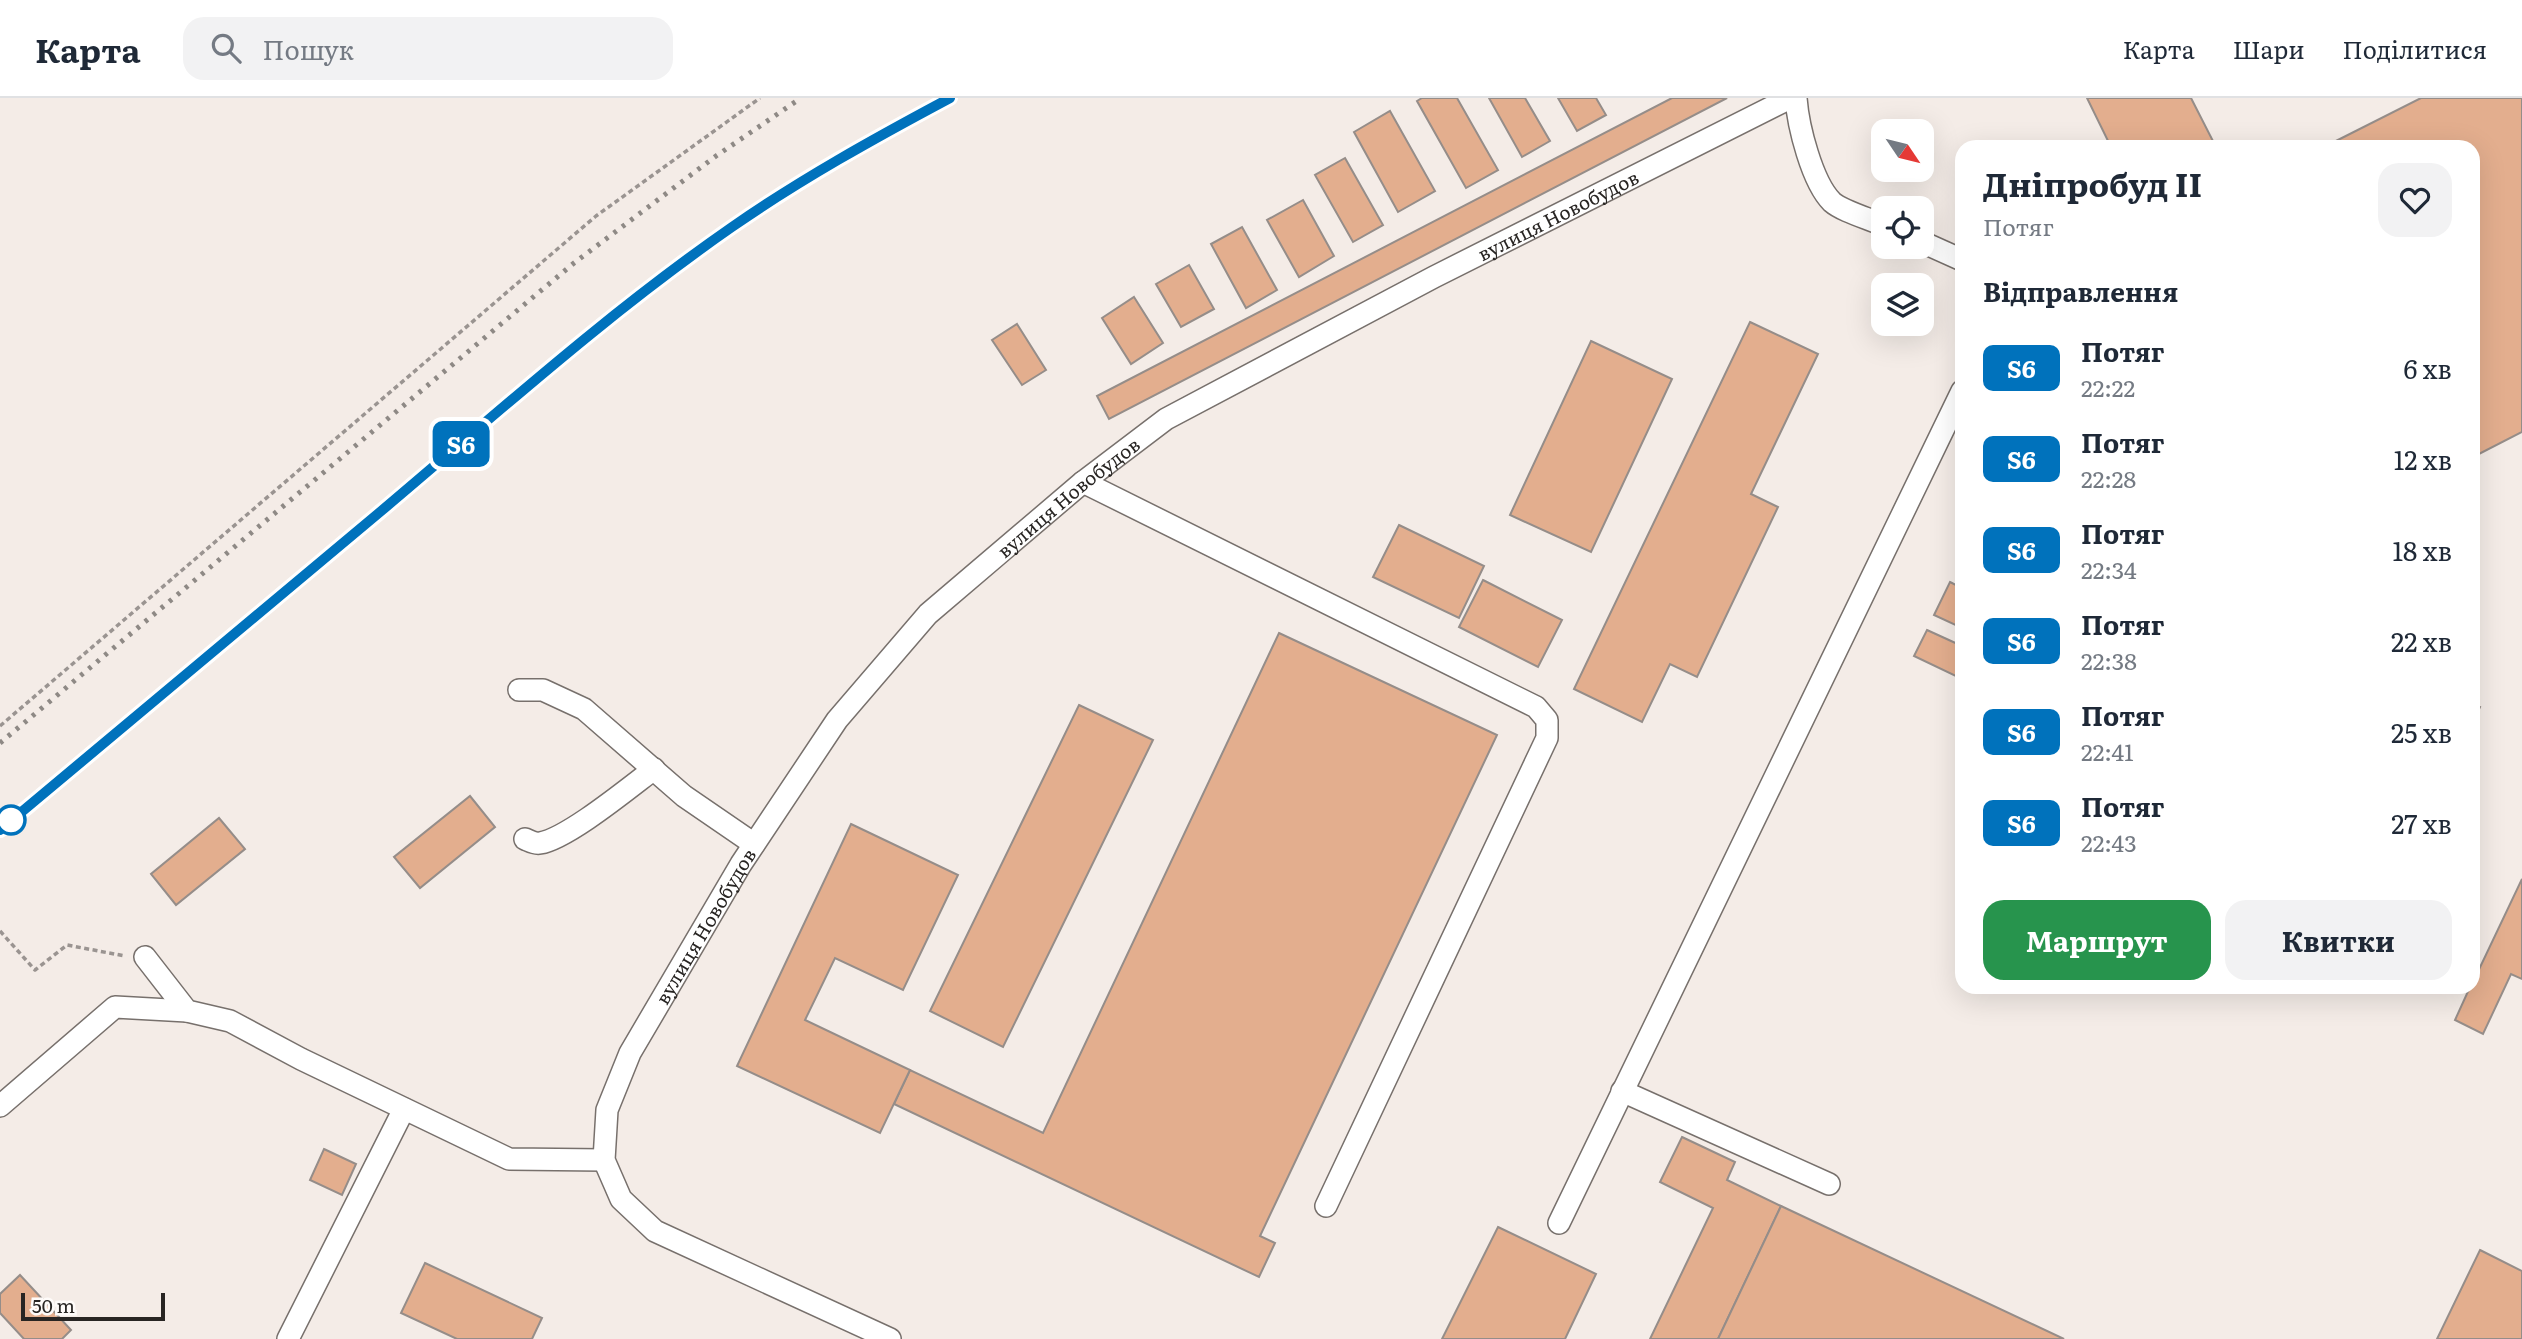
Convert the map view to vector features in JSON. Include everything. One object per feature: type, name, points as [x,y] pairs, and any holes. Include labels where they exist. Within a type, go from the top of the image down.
[{"type":"street","name":"вулиця Новобудов","points":[[890,1339],[655,1231],[621,1199],[604,1160],[607,1110],[630,1052],[754,844],[837,720],[928,614],[1083,482],[1166,419],[1434,277],[1790,98]]},
{"type":"street","points":[[1796,98],[1798,122],[1818,180],[1833,203],[1871,220]]},
{"type":"street","points":[[1934,247],[1955,257]]},
{"type":"street","points":[[1559,1223],[1955,405]]},
{"type":"street","points":[[1083,482],[1536,707],[1547,720],[1547,738],[1326,1206]]},
{"type":"street","points":[[519,690],[543,690],[584,709],[684,796],[754,844]]},
{"type":"street","points":[[525,839],[535,844],[544,843],[611,802],[654,769]]},
{"type":"street","points":[[145,957],[187,1011]]},
{"type":"street","points":[[0,1106],[115,1007],[187,1011],[230,1021],[301,1059],[509,1159],[604,1160]]},
{"type":"street","points":[[1622,1091],[1829,1185]]},
{"type":"street","points":[[288,1339],[404,1109]]},
{"type":"path","points":[[0,726],[596,216],[760,98]]},
{"type":"path","points":[[0,930],[35,970],[67,945],[117,955],[145,957]]},
{"type":"building","points":[[1422,98],[1457,98],[1498,170],[1466,188],[1417,101]]},
{"type":"building","points":[[1489,98],[1525,98],[1550,141],[1522,157]]},
{"type":"building","points":[[1558,98],[1596,98],[1606,115],[1577,131]]},
{"type":"building","points":[[1672,98],[1727,98],[1109,419],[1097,396]]},
{"type":"building","points":[[2087,98],[2191,98],[2212,140],[2108,140]]},
{"type":"building","points":[[2421,98],[2522,98],[2522,432],[2480,453],[2480,140],[2338,140]]},
{"type":"building","points":[[1390,111],[1435,191],[1398,212],[1354,132]]},
{"type":"building","points":[[1345,158],[1383,225],[1353,242],[1315,175]]},
{"type":"building","points":[[1303,200],[1334,256],[1299,277],[1267,220]]},
{"type":"building","points":[[1242,227],[1277,290],[1246,308],[1211,244]]},
{"type":"building","points":[[1189,265],[1214,309],[1181,327],[1156,284]]},
{"type":"building","points":[[1134,297],[1163,343],[1131,364],[1102,318]]},
{"type":"building","points":[[1750,322],[1818,354],[1751,494],[1778,507],[1697,677],[1670,664],[1642,722],[1574,689]]},
{"type":"building","points":[[1017,324],[1046,370],[1022,385],[992,340]]},
{"type":"building","points":[[1591,341],[1672,379],[1591,552],[1510,515]]},
{"type":"building","points":[[1399,525],[1484,566],[1459,618],[1373,577]]},
{"type":"building","points":[[1483,580],[1562,620],[1538,667],[1459,627]]},
{"type":"building","points":[[1950,582],[1955,584],[1955,625],[1934,615]]},
{"type":"building","points":[[1927,630],[1955,643],[1955,676],[1914,656]]},
{"type":"building","points":[[1279,633],[1497,735],[1260,1236],[1275,1243],[1259,1277],[894,1104],[910,1070],[1043,1133]]},
{"type":"building","points":[[1079,705],[1153,740],[1003,1047],[930,1011]]},
{"type":"building","points":[[470,796],[495,827],[420,888],[394,857]]},
{"type":"building","points":[[219,818],[245,849],[176,905],[151,874]]},
{"type":"building","points":[[851,824],[958,875],[903,990],[835,958],[805,1020],[910,1070],[880,1133],[737,1066]]},
{"type":"building","points":[[2522,879],[2522,979],[2511,974],[2483,1034],[2455,1020],[2467,994],[2480,994],[2480,967]]},
{"type":"building","points":[[1682,1137],[1735,1162],[1727,1180],[1781,1206],[1718,1339],[1650,1339],[1713,1208],[1660,1182]]},
{"type":"building","points":[[324,1149],[356,1164],[342,1195],[310,1180]]},
{"type":"building","points":[[1781,1206],[2064,1339],[1718,1339]]},
{"type":"building","points":[[1498,1227],[1596,1274],[1565,1339],[1442,1339]]},
{"type":"building","points":[[2480,1250],[2522,1271],[2522,1339],[2437,1339]]},
{"type":"building","points":[[425,1263],[542,1318],[532,1339],[457,1339],[401,1313]]},
{"type":"building","points":[[20,1275],[71,1330],[62,1339],[24,1339],[0,1313],[0,1294]]},
{"type":"railway","points":[[0,743],[574,263],[716,156],[801,98]]},
{"type":"railway","points":[[0,829],[646,291],[732,227],[785,192],[866,143],[950,98]]},
{"type":"train","name":"S6","points":[[0,830],[538,379],[663,279],[732,227],[803,181],[881,134],[950,98]]}]
